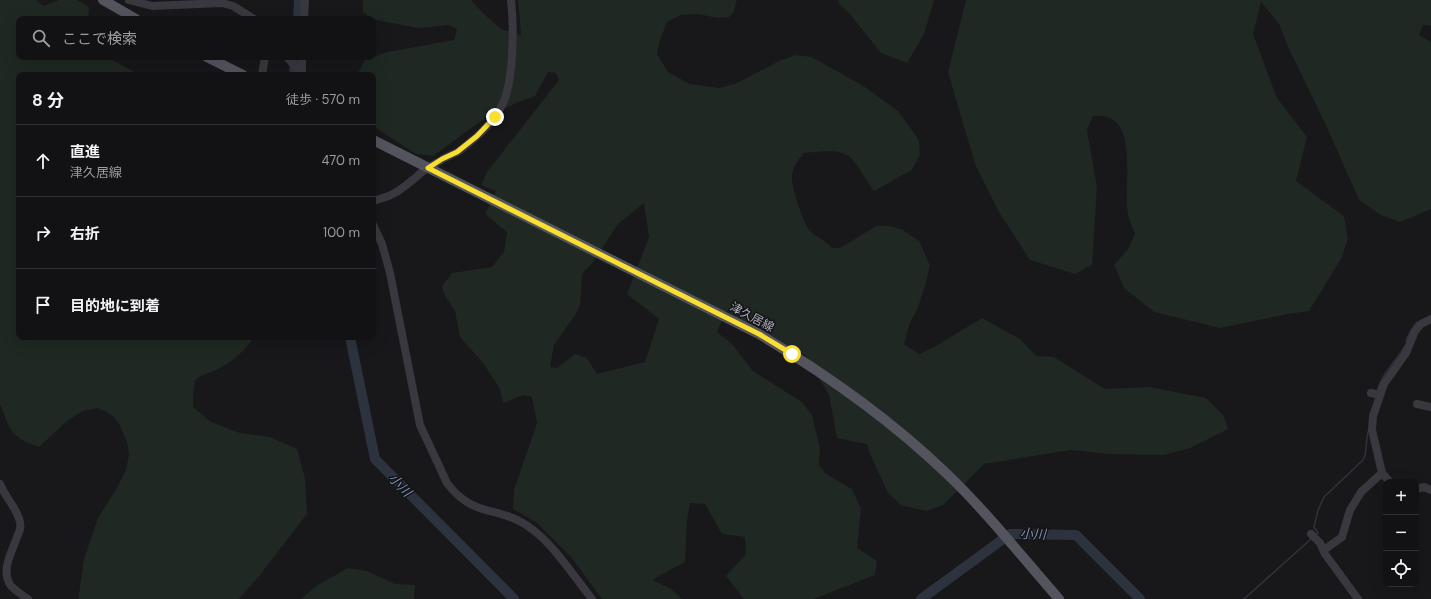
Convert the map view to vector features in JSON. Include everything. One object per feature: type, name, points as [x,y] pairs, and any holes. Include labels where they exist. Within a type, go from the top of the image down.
[{"type":"main road","points":[[109,1],[132,16]]},
{"type":"main road","points":[[213,60],[237,72]]},
{"type":"main road","name":"津久居線","points":[[376,142],[759,334],[819,371],[859,399],[924,453],[957,484],[1059,599]]},
{"type":"street","points":[[129,0],[152,6],[222,2],[249,16]]},
{"type":"street","points":[[304,16],[305,0]]},
{"type":"street","points":[[376,200],[392,195],[410,184],[428,168],[457,152],[477,136],[495,117],[507,94],[511,68],[511,0]]},
{"type":"street","points":[[262,72],[264,60]]},
{"type":"street","points":[[290,60],[299,71]]},
{"type":"street","points":[[299,71],[301,60]]},
{"type":"street","points":[[376,231],[382,244],[390,273],[420,424],[447,482],[452,490],[467,502],[483,509],[503,514],[530,528],[551,548],[592,599]]},
{"type":"street","points":[[1387,479],[1382,474],[1372,430],[1373,416],[1387,379],[1406,353],[1415,331],[1421,324],[1431,319]]},
{"type":"street","points":[[1371,392],[1380,395]]},
{"type":"street","points":[[1417,404],[1431,408]]},
{"type":"street","points":[[1324,550],[1342,537],[1350,510],[1361,492],[1382,474]]},
{"type":"street","points":[[0,484],[13,505],[21,523],[17,537],[5,563],[5,576],[7,582],[11,586],[28,599]]},
{"type":"street","points":[[1419,489],[1424,487],[1431,490]]},
{"type":"street","points":[[1311,534],[1318,540],[1325,554],[1358,599]]},
{"type":"shaded area","points":[[0,0],[36,0],[44,6],[59,0],[77,0],[89,7],[88,16],[16,16],[16,60],[112,60],[134,72],[16,72],[16,340],[252,340],[243,351],[233,359],[218,369],[195,380],[193,407],[211,422],[240,433],[270,437],[297,449],[305,478],[307,514],[260,575],[239,599],[79,599],[84,559],[98,518],[126,470],[129,454],[127,442],[119,424],[114,417],[97,408],[83,411],[67,421],[39,447],[22,440],[13,432],[9,427],[0,404]]},
{"type":"shaded area","points":[[363,0],[471,0],[501,29],[521,35],[518,0],[737,0],[733,13],[729,17],[717,18],[698,14],[681,15],[667,22],[660,40],[657,54],[668,72],[690,84],[720,88],[737,83],[779,61],[795,55],[812,57],[865,87],[898,111],[919,140],[920,155],[912,170],[874,191],[853,160],[846,154],[840,152],[828,151],[804,153],[794,168],[792,174],[798,205],[807,227],[832,248],[840,248],[876,226],[890,226],[903,230],[919,241],[930,265],[926,283],[917,310],[910,323],[904,344],[919,354],[934,347],[982,318],[1020,339],[1036,356],[1054,357],[1105,389],[1150,387],[1206,398],[1224,416],[1228,429],[1190,448],[1163,455],[1110,454],[1071,450],[984,464],[943,505],[926,511],[901,505],[888,493],[869,452],[867,444],[837,438],[829,395],[805,355],[726,311],[717,332],[732,344],[753,371],[802,402],[812,415],[820,448],[819,465],[826,474],[852,489],[861,509],[857,548],[877,561],[875,575],[814,599],[744,599],[726,576],[746,554],[745,537],[722,534],[705,504],[690,503],[687,521],[685,562],[653,580],[671,589],[682,599],[602,599],[571,557],[536,522],[513,509],[514,490],[537,423],[532,397],[523,395],[503,403],[500,389],[483,363],[460,337],[455,311],[444,294],[442,286],[452,273],[492,267],[504,252],[507,232],[485,214],[496,191],[481,185],[487,172],[559,80],[556,73],[548,72],[535,96],[488,116],[433,156],[416,154],[376,128],[376,72],[359,72],[365,60],[376,60],[376,56],[387,52],[454,40],[457,29],[448,25],[418,28],[376,20],[376,16],[368,16],[363,12]],"holes":[[[644,203],[649,237],[627,294],[659,319],[645,362],[597,374],[587,358],[575,354],[557,368],[550,367],[554,345],[575,315],[580,305],[582,274],[594,261],[618,224]]]},
{"type":"shaded area","points":[[838,0],[934,0],[924,34],[907,63],[881,53],[849,13],[840,5]]},
{"type":"shaded area","points":[[966,0],[1431,0],[1431,26],[1423,25],[1419,35],[1431,42],[1431,209],[1400,222],[1381,215],[1359,200],[1325,123],[1288,47],[1279,24],[1261,2],[1253,34],[1277,98],[1307,137],[1296,181],[1344,216],[1348,239],[1341,259],[1309,311],[1220,328],[1154,312],[1124,288],[1114,265],[1128,249],[1135,234],[1128,214],[1127,152],[1124,137],[1118,125],[1108,117],[1093,116],[1087,130],[1097,187],[1092,265],[1075,274],[1030,260],[999,212],[975,164],[948,72]]},
{"type":"shaded area","points":[[348,568],[367,571],[395,584],[415,585],[414,599],[301,599],[316,586]]},
{"type":"waterway","name":"小川","points":[[298,16],[299,0]]},
{"type":"waterway","name":"小川","points":[[294,72],[295,60]]},
{"type":"waterway","points":[[1406,341],[1417,322]]},
{"type":"waterway","name":"小川","points":[[351,340],[375,459],[514,599]]},
{"type":"waterway","points":[[1377,391],[1382,379],[1404,347]]},
{"type":"waterway","points":[[1316,535],[1318,533],[1314,527],[1318,510],[1324,497],[1363,460],[1365,456],[1369,429]]},
{"type":"waterway","name":"小川","points":[[921,599],[1010,534],[1076,535],[1140,599]]},
{"type":"waterway","points":[[1244,599],[1312,538]]},
{"type":"route","points":[[495,117],[477,136],[457,152],[428,168],[759,334],[792,354]]}]
